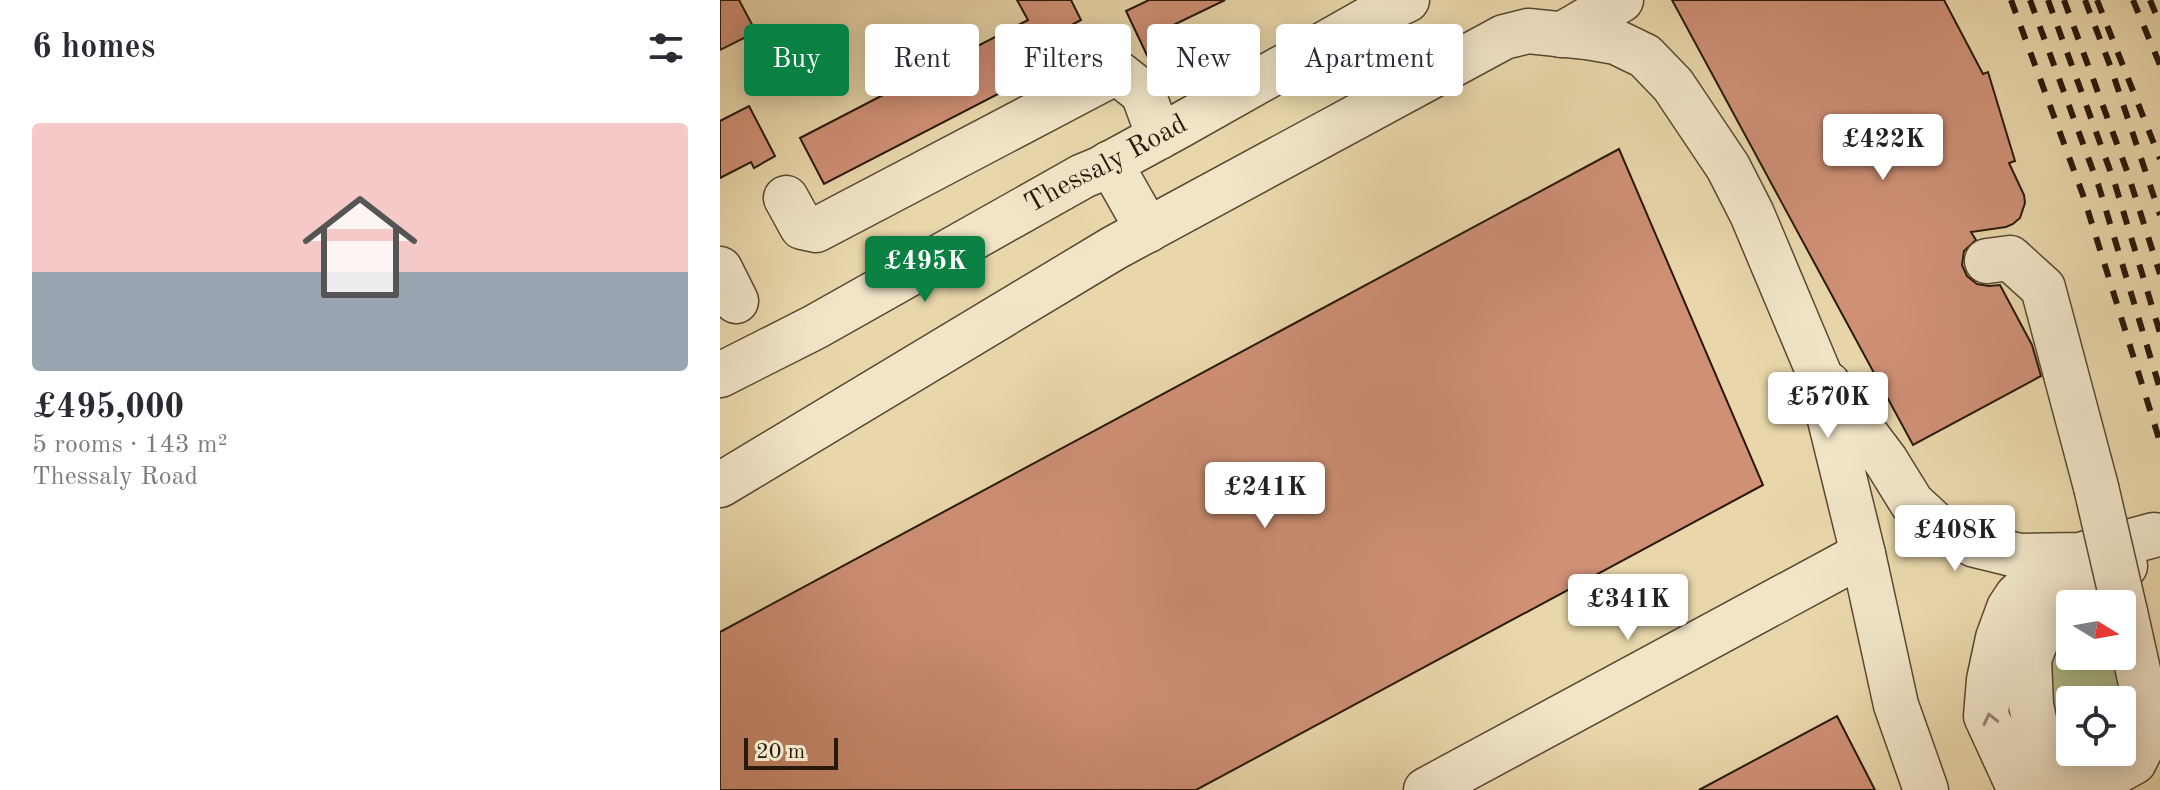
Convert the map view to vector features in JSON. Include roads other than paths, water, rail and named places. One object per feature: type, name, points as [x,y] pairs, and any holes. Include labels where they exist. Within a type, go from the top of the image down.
[{"type":"street","name":"Thessaly Road","points":[[720,375],[815,327],[1083,176],[1407,0]]},
{"type":"street","points":[[1561,35],[1621,0]]},
{"type":"street","points":[[720,485],[1114,248],[1504,37],[1504,18],[1528,31],[1616,42],[1645,56],[1673,85],[1728,167],[1752,214],[1818,371],[1896,705],[1926,790]]},
{"type":"street","points":[[786,198],[802,227],[816,230],[1107,77],[1119,74],[1143,93],[1159,137]]},
{"type":"street","points":[[1110,163],[1148,230]]},
{"type":"street","points":[[1987,261],[2010,258],[2043,288],[2096,487],[2146,706],[2147,736],[2134,762],[2114,773],[2045,783]]},
{"type":"street","points":[[1818,371],[1886,461],[1912,503],[1939,528],[1975,545],[2020,556],[2080,555],[2157,546]]},
{"type":"street","points":[[2045,783],[2031,705],[2029,659],[2047,613],[2074,582],[2157,546]]},
{"type":"street","points":[[1426,790],[1863,554]]},
{"type":"street","points":[[2045,783],[1986,716],[1989,680],[1998,638],[2017,596],[2043,571],[2080,555]]},
{"type":"railway","points":[[2011,0],[2083,195],[2160,442]]},
{"type":"railway","points":[[2030,0],[2099,187],[2160,389]]},
{"type":"railway","points":[[2048,0],[2115,184],[2160,333]]},
{"type":"railway","points":[[2064,0],[2127,171],[2160,274]]},
{"type":"railway","points":[[2085,0],[2160,215]]},
{"type":"railway","points":[[2097,0],[2160,159]]},
{"type":"railway","points":[[2133,0],[2160,65]]},
{"type":"railway","points":[[2150,0],[2160,24]]}]
